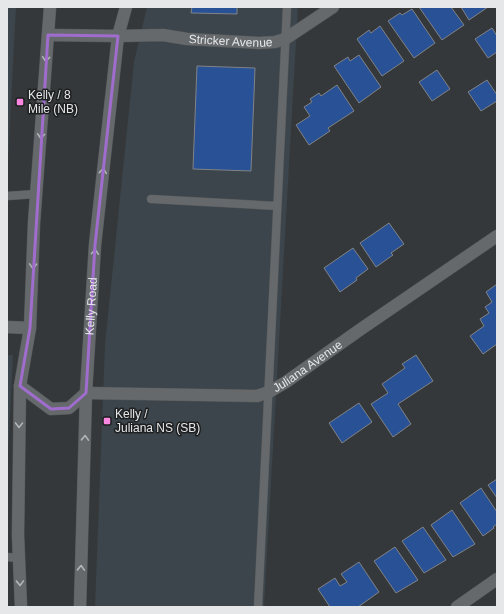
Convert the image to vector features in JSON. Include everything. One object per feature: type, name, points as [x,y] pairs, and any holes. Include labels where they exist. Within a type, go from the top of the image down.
[{"type":"street","points":[[21,607],[13,558],[18,535],[20,386],[30,328],[36,194],[50,7]]},
{"type":"street","name":"Kelly Road","points":[[80,607],[86,393],[95,245],[118,36],[126,7]]},
{"type":"street","name":"Stricker Avenue","points":[[48,35],[163,36],[187,40],[259,43],[275,42],[285,39],[333,7]]},
{"type":"street","name":"Juliana Avenue","points":[[86,393],[257,396],[269,392],[286,382],[497,236]]},
{"type":"street","points":[[7,327],[30,328]]},
{"type":"street","points":[[20,386],[51,409],[69,408],[86,393]]},
{"type":"street","points":[[457,607],[497,579]]},
{"type":"lane","points":[[258,607],[287,7]]},
{"type":"lane","points":[[7,196],[36,194]]},
{"type":"lane","points":[[151,198],[278,206]]},
{"type":"highlighted area","points":[[48,35],[118,36],[95,245],[86,393],[69,408],[51,409],[20,386],[30,328]]},
{"type":"shaded area","points":[[7,7],[16,7],[7,182]]},
{"type":"shaded area","points":[[147,7],[298,7],[264,607],[95,607],[105,344],[134,62]]},
{"type":"shaded area","points":[[7,355],[13,355],[7,476]]},
{"type":"building","points":[[192,7],[237,7],[237,14],[191,13]]},
{"type":"building","points":[[419,7],[451,7],[464,25],[442,40]]},
{"type":"building","points":[[461,7],[488,7],[469,20]]},
{"type":"building","points":[[412,9],[435,43],[414,58],[388,21],[400,13],[402,15]]},
{"type":"building","points":[[380,26],[404,61],[382,76],[357,39],[369,30],[371,33]]},
{"type":"building","points":[[492,28],[497,36],[497,52],[488,58],[475,39]]},
{"type":"building","points":[[359,55],[381,87],[359,103],[334,66],[348,57],[350,61]]},
{"type":"building","points":[[197,66],[255,68],[251,171],[193,169]]},
{"type":"building","points":[[437,70],[450,89],[432,101],[419,82]]},
{"type":"building","points":[[487,80],[497,95],[497,101],[481,111],[468,92]]},
{"type":"building","points":[[337,85],[354,111],[328,128],[330,131],[309,145],[296,125],[310,116],[304,107],[312,102],[310,99],[319,93],[321,96]]},
{"type":"building","points":[[389,223],[404,244],[391,253],[393,255],[376,267],[360,243]]},
{"type":"building","points":[[353,248],[368,269],[356,278],[357,280],[340,292],[324,268]]},
{"type":"building","points":[[497,284],[497,344],[483,354],[470,336],[484,326],[480,319],[489,313],[485,307],[492,302],[486,292]]},
{"type":"building","points":[[416,355],[433,381],[398,404],[411,424],[393,437],[371,404],[388,393],[382,384],[405,368],[402,364]]},
{"type":"building","points":[[359,403],[372,422],[342,443],[329,423]]},
{"type":"building","points":[[497,479],[497,498],[488,485]]},
{"type":"building","points":[[481,488],[497,512],[497,524],[483,536],[460,503]]},
{"type":"building","points":[[452,510],[475,544],[453,557],[431,525]]},
{"type":"building","points":[[423,527],[446,560],[424,573],[402,541]]},
{"type":"building","points":[[395,547],[418,580],[396,593],[374,561]]},
{"type":"building","points":[[359,562],[379,592],[358,607],[330,607],[318,589],[335,578],[340,586],[347,582],[341,574]]},
{"type":"place","name":"Kelly / 8 Mile (NB)","points":[[20,102]]},
{"type":"place","name":"Kelly / Juliana NS (SB)","points":[[107,421]]}]
